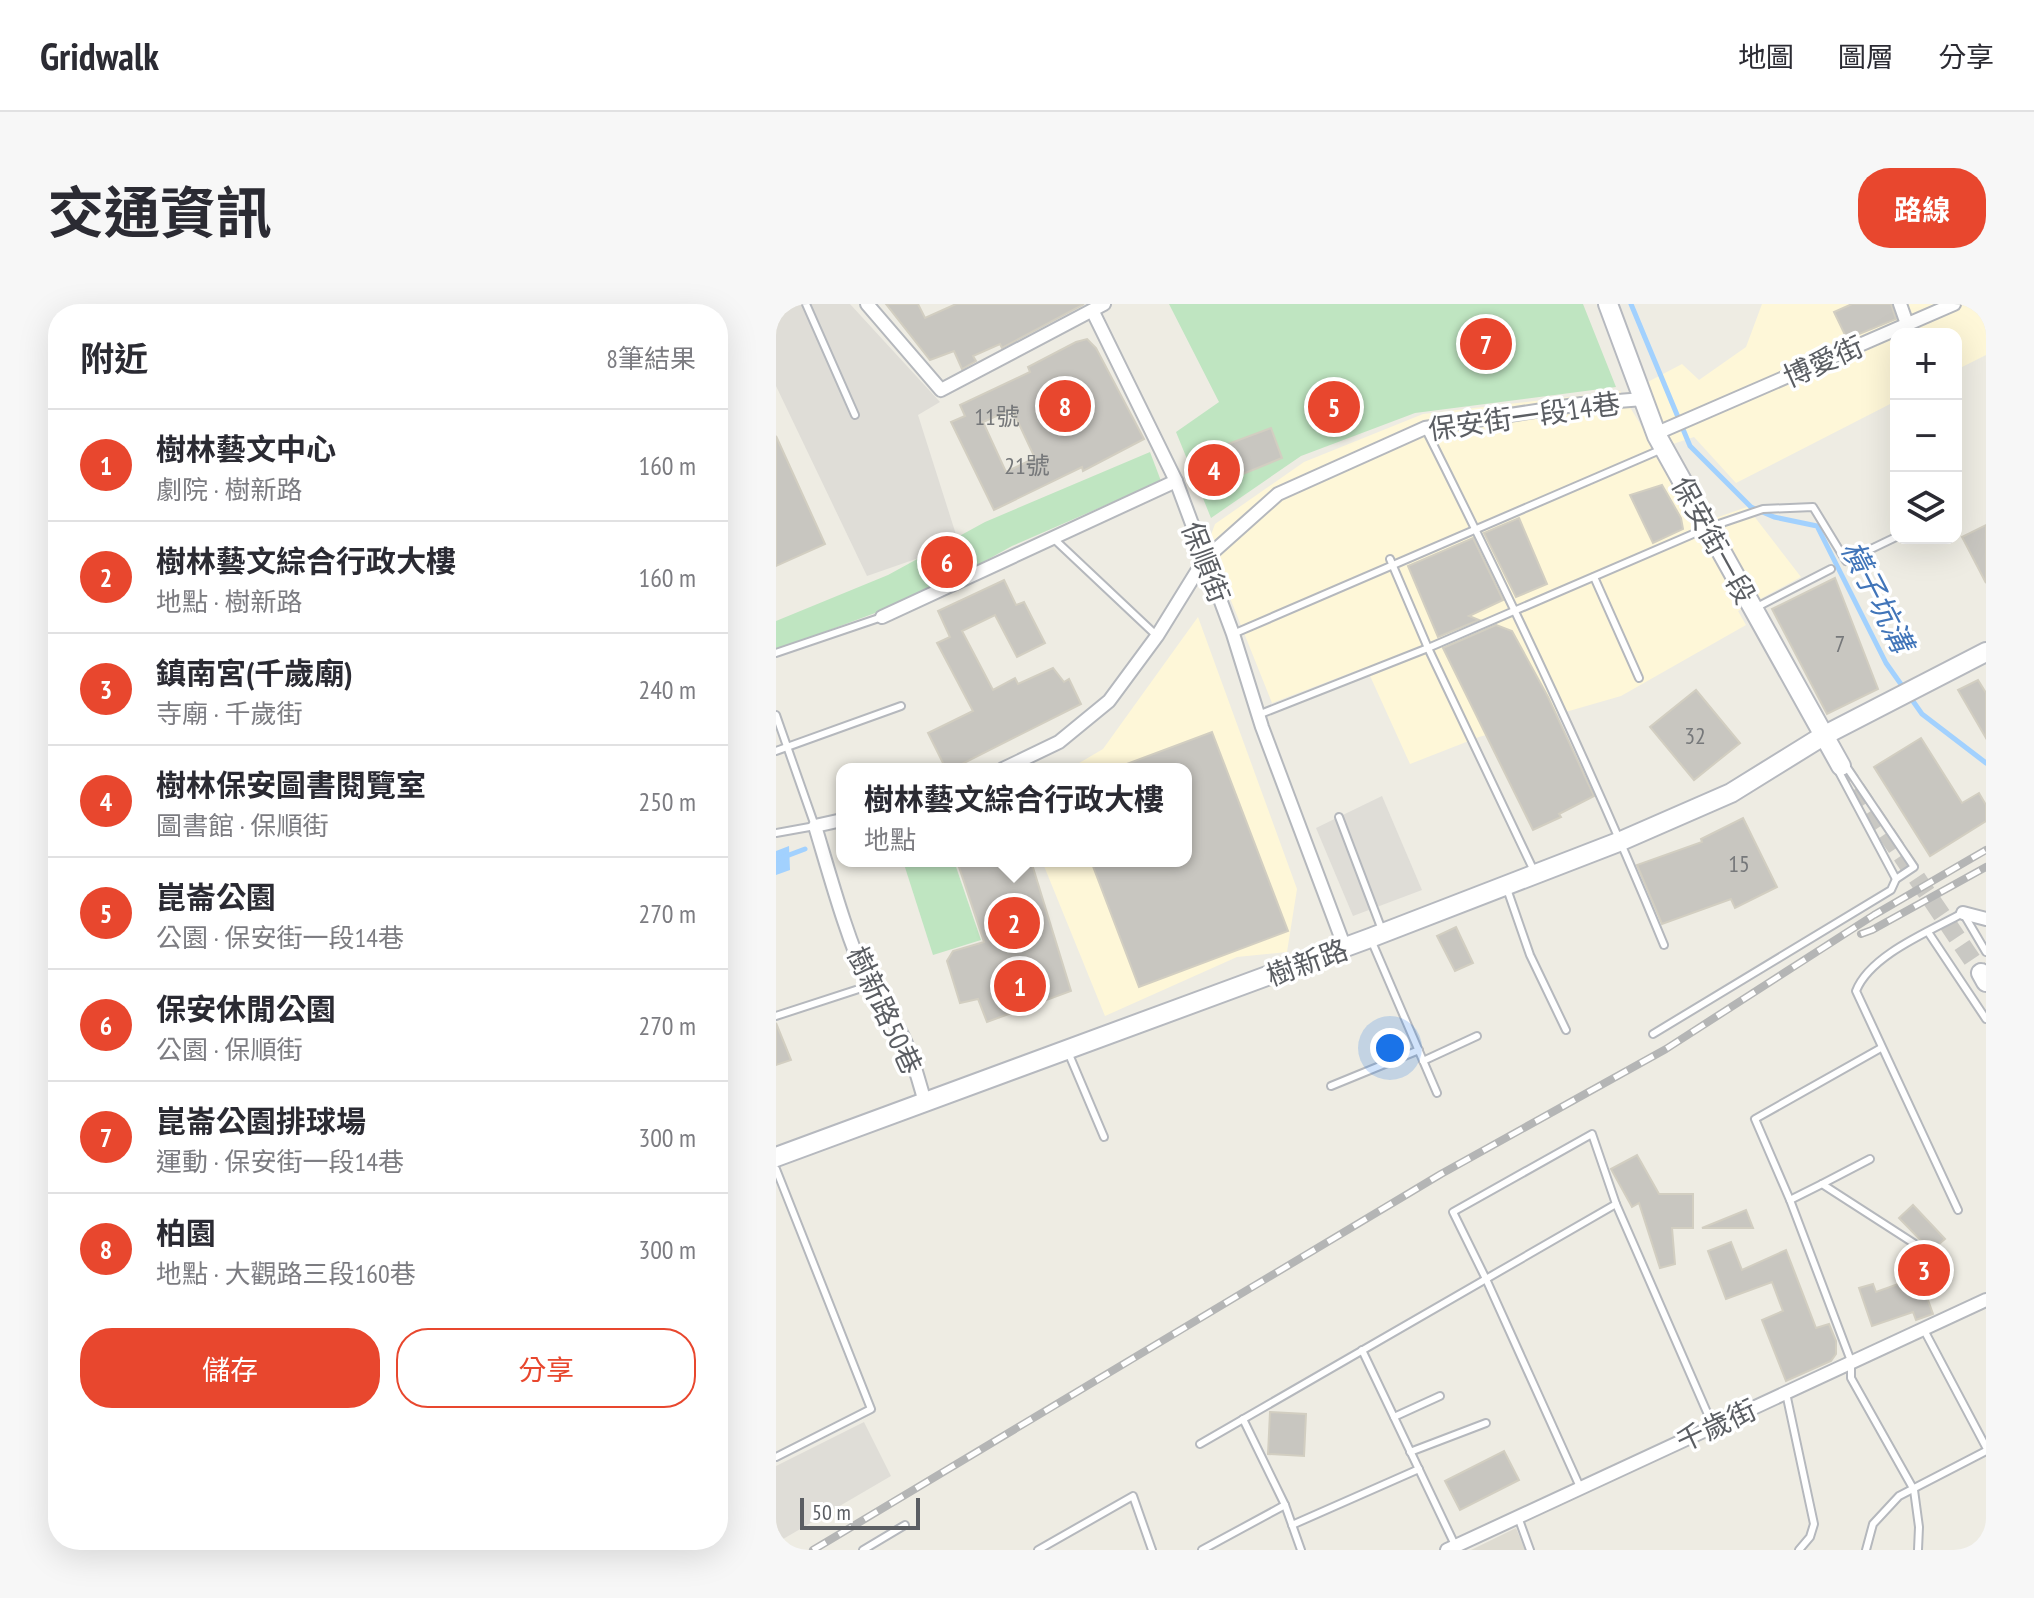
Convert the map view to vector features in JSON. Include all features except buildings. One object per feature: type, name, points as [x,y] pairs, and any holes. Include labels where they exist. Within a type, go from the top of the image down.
[{"type":"main road","name":"保安街一段","points":[[1608,304],[1661,438],[1707,528],[1841,766]]},
{"type":"main road","name":"樹新路","points":[[776,1157],[1345,948],[1621,841],[1731,793],[1823,736],[1986,652]]},
{"type":"street","points":[[867,304],[941,390],[1090,308],[1104,304]]},
{"type":"street","points":[[1900,304],[1907,324]]},
{"type":"street","name":"博愛街","points":[[1661,438],[1692,418],[1954,304]]},
{"type":"street","name":"保順街","points":[[1090,308],[1176,481],[1233,634],[1258,715],[1345,948]]},
{"type":"street","name":"保安街一段14巷","points":[[1015,763],[1059,742],[1109,701],[1157,636],[1204,560],[1278,494],[1425,428],[1581,404],[1643,399]]},
{"type":"street","points":[[882,617],[1176,481]]},
{"type":"street","points":[[815,826],[836,821]]},
{"type":"street","name":"樹新路50巷","points":[[815,826],[869,986],[882,1010],[902,1034],[925,1102]]},
{"type":"street","points":[[1963,913],[1986,919]]},
{"type":"street","name":"千歲街","points":[[1451,1548],[1986,1300]]},
{"type":"lane","points":[[806,304],[855,415]]},
{"type":"lane","points":[[1425,428],[1477,530],[1621,841],[1664,945]]},
{"type":"lane","points":[[1233,634],[1477,530],[1661,438]]},
{"type":"lane","points":[[1258,715],[1428,648],[1707,528],[1763,509],[1813,507],[1846,561],[1890,540]]},
{"type":"lane","points":[[1053,538],[1157,636]]},
{"type":"lane","points":[[1390,559],[1428,648],[1535,874]]},
{"type":"lane","points":[[1752,610],[1831,569]]},
{"type":"lane","points":[[1594,577],[1639,678]]},
{"type":"lane","points":[[776,653],[882,617]]},
{"type":"lane","points":[[776,751],[901,706]]},
{"type":"lane","points":[[776,715],[815,826],[776,833]]},
{"type":"lane","name":"保安街一段","points":[[1841,766],[1848,769],[1914,867],[1896,879],[1839,772],[1841,766]]},
{"type":"lane","points":[[1339,817],[1377,936],[1437,1093]]},
{"type":"lane","points":[[1653,1034],[1891,890],[1896,879]]},
{"type":"lane","points":[[1506,886],[1530,955],[1566,1030]]},
{"type":"lane","points":[[1958,1210],[1856,991],[1861,978],[1887,955],[1963,913],[1986,952]]},
{"type":"lane","points":[[1928,932],[1986,1019]]},
{"type":"lane","points":[[776,1016],[869,986]]},
{"type":"lane","points":[[1423,1061],[1477,1036]]},
{"type":"lane","points":[[1881,1048],[1755,1119],[1790,1200],[1851,1361],[1851,1378],[1914,1490],[1919,1527],[1918,1550]]},
{"type":"lane","points":[[1331,1086],[1419,1050]]},
{"type":"lane","points":[[1068,1051],[1104,1137]]},
{"type":"lane","points":[[1580,1487],[1453,1212],[1592,1134],[1616,1204],[1713,1426]]},
{"type":"lane","points":[[1790,1200],[1870,1159]]},
{"type":"lane","points":[[776,1169],[871,1409],[776,1457]]},
{"type":"lane","points":[[1822,1184],[1915,1244]]},
{"type":"lane","points":[[1200,1444],[1616,1204]]},
{"type":"lane","points":[[1866,1550],[1873,1524],[1899,1496],[1986,1449],[1923,1328]]},
{"type":"lane","points":[[1362,1350],[1419,1469],[1451,1548]]},
{"type":"lane","points":[[1786,1392],[1814,1524],[1810,1537],[1799,1550]]},
{"type":"lane","points":[[1394,1417],[1440,1396]]},
{"type":"lane","points":[[1243,1419],[1285,1505],[1301,1550]]},
{"type":"lane","points":[[1410,1452],[1486,1423]]},
{"type":"lane","points":[[1292,1525],[1419,1469]]},
{"type":"lane","points":[[1038,1550],[1133,1496],[1152,1550]]},
{"type":"lane","points":[[1202,1550],[1285,1505]]},
{"type":"lane","points":[[1518,1517],[1530,1550]]},
{"type":"lane","points":[[863,1550],[905,1525]]},
{"type":"shaded area","points":[[776,304],[850,304],[940,402],[918,415],[959,544],[867,576],[776,386]]},
{"type":"shaded area","points":[[1762,304],[1986,304],[1986,355],[1962,367],[1962,328],[1890,328],[1890,404],[1736,483],[1694,437],[1670,445],[1642,385],[1682,364],[1699,380],[1746,347]]},
{"type":"shaded area","points":[[1620,391],[1701,523],[1747,507],[1801,577],[1738,611],[1746,625],[1621,696],[1479,737],[1410,764],[1366,667],[1272,703],[1208,543],[1215,524],[1304,462],[1423,414]]},
{"type":"shaded area","points":[[1198,617],[1297,889],[1287,952],[1237,957],[1105,1016],[1044,867],[1192,867],[1192,763],[1079,763],[1103,749]]},
{"type":"shaded area","points":[[1382,796],[1422,890],[1353,916],[1316,828]]},
{"type":"shaded area","points":[[864,1422],[891,1476],[778,1542],[776,1466]]},
{"type":"shaded area","points":[[1516,1528],[1525,1550],[1471,1550]]},
{"type":"green space","points":[[1169,304],[1583,304],[1616,387],[1415,413],[1301,456],[1211,518],[1176,432],[1219,402]]},
{"type":"green space","points":[[1150,452],[1161,481],[1012,546],[926,594],[776,650],[776,621],[888,575],[985,522]]},
{"type":"green space","points":[[905,867],[956,867],[981,940],[933,955]]},
{"type":"water","points":[[789,846],[790,870],[776,875],[776,851]]},
{"type":"waterway","name":"橫子坑溝","points":[[1631,304],[1690,446],[1751,507],[1774,517],[1817,526],[1886,663],[1922,714],[1986,763]]},
{"type":"waterway","points":[[776,860],[805,849]]},
{"type":"tunnel","points":[[1841,766],[1981,973]]},
{"type":"railway","points":[[813,1550],[1441,1174],[1666,1049],[1874,915],[1986,850]]},
{"type":"railway","points":[[1861,934],[1986,867]]},
{"type":"place","name":"崑崙公園排球場","points":[[1486,344]]},
{"type":"place","name":"柏園","points":[[1065,406]]},
{"type":"place","name":"崑崙公園","points":[[1334,407]]},
{"type":"place","name":"樹林保安圖書閱覽室","points":[[1214,470]]},
{"type":"place","name":"保安休閒公園","points":[[947,562]]},
{"type":"place","name":"樹林藝文綜合行政大樓","points":[[1014,923]]},
{"type":"place","name":"樹林藝文中心","points":[[1020,986]]},
{"type":"place","name":"鎮南宮(千歲廟)","points":[[1924,1270]]}]
